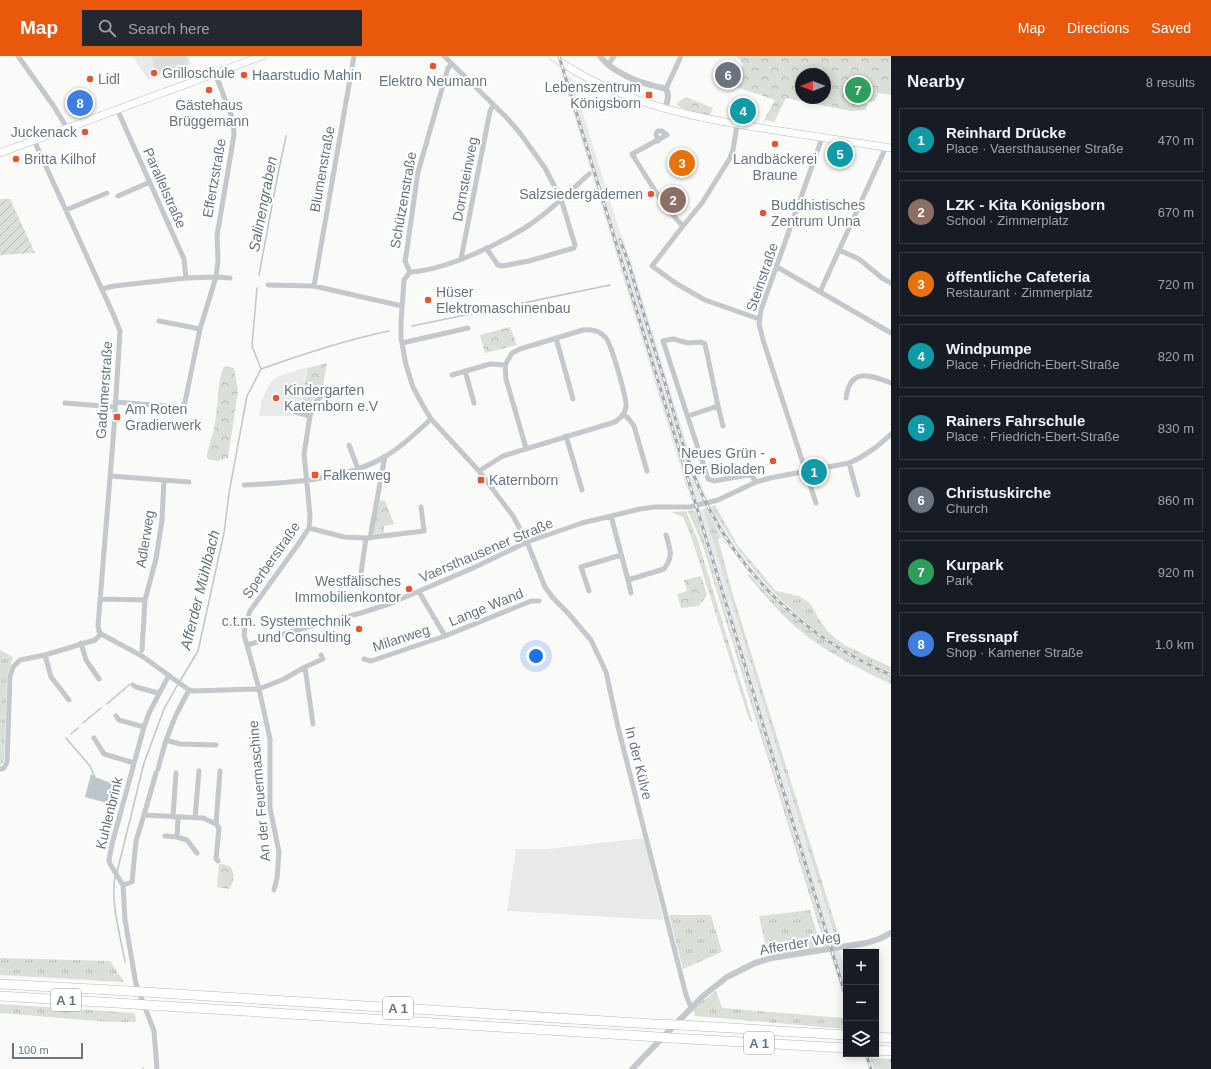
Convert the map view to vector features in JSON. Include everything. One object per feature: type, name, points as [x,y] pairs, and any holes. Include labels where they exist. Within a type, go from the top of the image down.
[{"type":"highway","name":"A 1","points":[[0,984],[843,1036]]},
{"type":"highway","name":"A 1","points":[[0,996],[843,1048]]},
{"type":"highway","points":[[879,1037],[891,1038]]},
{"type":"highway","points":[[879,1050],[891,1051]]},
{"type":"main road","points":[[0,153],[262,56]]},
{"type":"main road","points":[[552,56],[598,84],[632,98],[665,109],[695,117],[737,125],[890,147]]},
{"type":"street","points":[[18,56],[53,105],[67,128]]},
{"type":"street","name":"Blumenstraße","points":[[314,286],[354,56]]},
{"type":"street","points":[[444,56],[520,133],[545,168],[561,199],[575,245],[574,248],[529,261],[500,266],[486,248]]},
{"type":"street","points":[[600,56],[608,65],[621,73],[645,84],[666,89]]},
{"type":"street","points":[[608,65],[614,56]]},
{"type":"street","points":[[665,109],[668,97],[668,92],[666,89],[681,56]]},
{"type":"street","name":"Schützenstraße","points":[[410,272],[405,261],[418,172],[448,68],[452,64]]},
{"type":"street","name":"Effertzstraße","points":[[215,73],[233,120],[234,135],[217,236],[218,261],[216,277]]},
{"type":"street","name":"Dornsteinweg","points":[[461,259],[490,111],[494,105]]},
{"type":"street","name":"Parallelstraße","points":[[117,109],[184,259],[186,278]]},
{"type":"street","points":[[737,125],[733,150],[730,158],[702,203],[652,266],[677,284],[705,300],[759,319]]},
{"type":"street","name":"Steinstraße","points":[[806,471],[763,340],[759,319],[822,138]]},
{"type":"street","name":"Gadumerstraße","points":[[34,140],[120,331],[98,626],[101,634]]},
{"type":"street","points":[[658,140],[632,154],[663,203],[683,226]]},
{"type":"street","points":[[820,292],[890,147]]},
{"type":"street","points":[[527,542],[513,516],[479,471],[431,419],[413,387],[406,365],[401,334],[404,280],[410,272],[431,269],[461,259],[524,228],[554,206],[589,174]]},
{"type":"street","points":[[118,196],[150,182]]},
{"type":"street","points":[[66,210],[107,193]]},
{"type":"street","points":[[839,250],[858,259],[882,278],[891,283]]},
{"type":"street","points":[[777,267],[891,333]]},
{"type":"street","points":[[65,403],[183,406],[200,329],[216,277]]},
{"type":"street","points":[[102,289],[114,286],[186,278],[230,278]]},
{"type":"street","points":[[268,285],[314,286],[402,306]]},
{"type":"street","points":[[159,322],[200,329]]},
{"type":"street","points":[[402,343],[468,328]]},
{"type":"street","points":[[479,471],[503,456],[611,423],[623,414],[626,401],[609,341],[597,331],[588,330],[515,351],[504,365],[506,379],[526,448]]},
{"type":"street","points":[[556,338],[573,399]]},
{"type":"street","points":[[723,426],[705,344],[701,342],[688,343],[673,338],[663,341],[708,479],[714,481],[748,475],[752,476],[756,482]]},
{"type":"street","points":[[452,375],[490,364],[504,365]]},
{"type":"street","points":[[465,371],[474,403]]},
{"type":"street","points":[[846,398],[848,384],[859,376],[868,375],[891,383]]},
{"type":"street","name":"Sperberstraße","points":[[247,645],[244,635],[245,626],[250,611],[309,528],[310,515],[304,454],[310,416],[315,403],[324,393],[344,389]]},
{"type":"street","points":[[688,416],[718,406]]},
{"type":"street","points":[[295,412],[310,416]]},
{"type":"street","points":[[623,414],[634,426],[647,471]]},
{"type":"street","points":[[244,485],[272,484],[335,476],[358,469],[385,456],[406,442],[431,419]]},
{"type":"street","name":"Vaersthausener Straße","points":[[247,645],[318,624],[368,612],[419,592],[527,542],[582,523],[640,509],[655,507],[690,507],[725,498],[756,482],[848,463],[871,452],[891,434]]},
{"type":"street","points":[[566,436],[582,490]]},
{"type":"street","points":[[349,445],[358,469]]},
{"type":"street","points":[[362,586],[360,580],[378,497],[385,456]]},
{"type":"street","points":[[848,463],[858,495]]},
{"type":"street","points":[[806,471],[816,503]]},
{"type":"street","points":[[110,476],[190,482]]},
{"type":"street","name":"Adlerweg","points":[[142,650],[145,600],[156,559],[162,520],[164,480]]},
{"type":"street","points":[[309,528],[344,537],[368,538],[424,531],[421,507]]},
{"type":"street","points":[[611,516],[631,593]]},
{"type":"street","points":[[628,580],[664,569],[671,558],[671,552],[666,535]]},
{"type":"street","name":"In der Külve","points":[[527,542],[545,587],[591,640],[606,672],[655,876],[686,995],[691,1007]]},
{"type":"street","points":[[589,591],[581,566],[621,555]]},
{"type":"street","name":"Lange Wand","points":[[419,592],[445,636],[531,601],[539,601]]},
{"type":"street","points":[[100,599],[145,600]]},
{"type":"street","points":[[0,769],[4,768],[7,762],[10,676],[13,667],[20,660],[46,655],[94,640],[101,634],[142,656],[189,690],[200,692],[259,689],[284,679],[323,658],[321,654]]},
{"type":"street","name":"Milanweg","points":[[364,659],[370,661],[445,636]]},
{"type":"street","points":[[81,643],[86,660],[99,679]]},
{"type":"street","name":"An der Feuermaschine","points":[[247,645],[270,739],[270,808],[279,852],[277,878],[274,890]]},
{"type":"street","points":[[46,655],[52,677],[69,700]]},
{"type":"street","points":[[305,667],[313,724]]},
{"type":"street","name":"Kuhlenbrink","points":[[124,885],[112,868],[109,860],[112,844],[144,726],[158,693],[169,675]]},
{"type":"street","points":[[133,685],[158,693]]},
{"type":"street","points":[[157,1069],[154,1031],[136,984],[125,920],[124,885],[132,882],[136,841],[166,740],[176,715],[189,690]]},
{"type":"street","points":[[116,716],[119,720],[144,726]]},
{"type":"street","name":"Kuhlenbrink","points":[[94,738],[104,754],[134,764]]},
{"type":"street","points":[[166,740],[180,744],[216,745]]},
{"type":"street","points":[[195,818],[199,771]]},
{"type":"street","points":[[218,861],[216,859],[219,828],[216,824],[220,771]]},
{"type":"street","points":[[176,773],[177,837]]},
{"type":"street","points":[[144,815],[203,818],[216,824]]},
{"type":"street","points":[[165,836],[177,837],[186,840],[197,854]]},
{"type":"street","name":"Afferder Weg","points":[[632,1069],[691,1007],[727,977],[755,963],[777,957],[866,943],[891,933]]},
{"type":"shaded area","name":"Grilloschule","points":[[132,56],[188,56],[191,64],[148,79]]},
{"type":"shaded area","points":[[561,72],[571,78],[576,91],[617,223],[632,265],[694,468],[708,501],[694,504],[686,486]]},
{"type":"shaded area","points":[[308,367],[298,411],[295,411],[294,416],[259,416],[262,399],[270,383],[279,376]]},
{"type":"shaded area","points":[[711,506],[726,533],[747,563],[775,595],[806,622],[828,638],[858,656],[891,672],[891,677],[828,645],[800,624],[774,600],[721,538],[707,508]]},
{"type":"shaded area","points":[[703,509],[843,965],[843,996],[726,614],[695,510]]},
{"type":"shaded area","points":[[91,774],[119,786],[114,805],[85,797]]},
{"type":"shaded area","points":[[644,838],[663,920],[507,911],[516,849],[548,849]]},
{"type":"green space","points":[[151,56],[186,56],[188,63],[157,74]]},
{"type":"green space","points":[[736,56],[891,56],[891,95],[878,93],[875,101],[868,102],[866,110],[851,111],[816,104],[831,104],[831,68],[795,68],[795,100],[786,98],[774,122],[767,120],[763,122],[775,100],[733,86],[743,64]]},
{"type":"green space","points":[[686,97],[713,108],[710,115],[689,111],[678,106],[677,103]]},
{"type":"green space","points":[[0,199],[10,199],[35,253],[0,255]]},
{"type":"green space","points":[[510,327],[517,345],[485,353],[480,335]]},
{"type":"green space","points":[[327,363],[322,390],[312,400],[310,411],[299,411],[308,368]]},
{"type":"green space","points":[[224,366],[234,368],[238,391],[228,458],[217,461],[208,459],[207,455],[215,425],[219,384]]},
{"type":"green space","points":[[379,500],[385,501],[394,524],[384,526],[384,533],[373,534]]},
{"type":"green space","points":[[715,505],[738,546],[776,591],[799,596],[810,603],[828,632],[844,645],[891,667],[891,672],[858,657],[813,628],[774,592],[756,572],[725,529],[711,506]]},
{"type":"green space","points":[[707,508],[721,538],[718,539],[733,595],[841,943],[837,944],[703,509]]},
{"type":"green space","points":[[695,510],[828,946],[825,946],[702,543],[688,511]]},
{"type":"green space","points":[[686,511],[698,541],[753,723],[749,719],[691,536],[683,517],[671,512]]},
{"type":"green space","points":[[750,574],[772,598],[801,624],[844,653],[891,677],[891,684],[845,661],[808,637],[789,621],[772,603],[747,575]]},
{"type":"green space","points":[[701,576],[707,595],[699,606],[681,608],[677,594],[687,591],[684,580]]},
{"type":"green space","points":[[0,650],[13,657],[7,676],[4,761],[0,766]]},
{"type":"green space","points":[[219,864],[224,864],[231,867],[233,878],[229,889],[217,887]]},
{"type":"green space","points":[[810,910],[820,944],[818,948],[768,956],[759,916]]},
{"type":"green space","points":[[669,915],[711,915],[722,952],[683,969]]},
{"type":"green space","points":[[0,958],[110,961],[124,982],[0,975]]},
{"type":"green space","points":[[716,991],[722,1008],[843,1018],[843,1029],[695,1016],[693,1008]]},
{"type":"green space","points":[[0,1004],[135,1013],[136,1022],[110,1022],[0,1013]]},
{"type":"green space","points":[[870,1058],[891,1059],[891,1069],[874,1069]]},
{"type":"waterway","name":"Salinengraben","points":[[259,275],[286,136]]},
{"type":"waterway","name":"Afferder Mühlbach","points":[[412,326],[610,285]]},
{"type":"waterway","name":"Salinengraben","points":[[257,288],[252,346],[261,369]]},
{"type":"waterway","name":"Afferder Mühlbach","points":[[180,681],[198,651],[224,533],[229,493],[247,396],[261,369],[324,348],[389,331]]},
{"type":"waterway","points":[[107,704],[130,684]]},
{"type":"waterway","name":"Afferder Mühlbach","points":[[117,872],[144,763],[164,709],[178,684]]},
{"type":"waterway","points":[[83,723],[101,708]]},
{"type":"waterway","points":[[71,734],[78,728]]},
{"type":"waterway","points":[[66,738],[90,766],[95,777]]},
{"type":"waterway","name":"Afferder Mühlbach","points":[[115,877],[115,908],[125,962]]},
{"type":"railway","points":[[559,56],[843,987]]},
{"type":"railway","points":[[620,240],[628,261],[685,451],[700,490],[716,521],[734,549],[755,576],[803,623],[831,643],[860,660],[891,675]]},
{"type":"railway","points":[[867,1057],[871,1069]]},
{"type":"place","name":"Elektro Neumann","points":[[433,66]]},
{"type":"place","name":"Grilloschule","points":[[154,73]]},
{"type":"place","name":"Haarstudio Mahin","points":[[244,75]]},
{"type":"place","name":"Christuskirche","points":[[728,75]]},
{"type":"place","name":"Lidl","points":[[90,79]]},
{"type":"place","name":"Gästehaus Brüggemann","points":[[209,90]]},
{"type":"place","name":"Kurpark","points":[[858,90]]},
{"type":"place","name":"Lebenszentrum Königsborn","points":[[649,95]]},
{"type":"place","name":"Fressnapf","points":[[80,103]]},
{"type":"place","name":"Windpumpe","points":[[743,111]]},
{"type":"place","name":"Juckenack","points":[[85,132]]},
{"type":"place","name":"Landbäckerei Braune","points":[[775,144]]},
{"type":"place","name":"Rainers Fahrschule","points":[[840,154]]},
{"type":"place","name":"Britta Kilhof","points":[[16,159]]},
{"type":"place","name":"öffentliche Cafeteria","points":[[682,163]]},
{"type":"place","name":"Salzsiedergademen","points":[[651,194]]},
{"type":"place","name":"LZK - Kita Königsborn","points":[[673,200]]},
{"type":"place","name":"Buddhistisches Zentrum Unna","points":[[763,213]]},
{"type":"place","name":"Hüser Elektromaschinenbau","points":[[428,300]]},
{"type":"place","name":"Kindergarten Katernborn e.V","points":[[276,398]]},
{"type":"place","name":"Am Roten Gradierwerk","points":[[117,417]]},
{"type":"place","name":"Neues Grün - Der Bioladen","points":[[773,461]]},
{"type":"place","name":"Reinhard Drücke","points":[[814,472]]},
{"type":"place","name":"Falkenweg","points":[[315,475]]},
{"type":"place","name":"Katernborn","points":[[481,480]]},
{"type":"place","name":"Westfälisches Immobilienkontor","points":[[409,589]]},
{"type":"place","name":"c.t.m. Systemtechnik und Consulting","points":[[359,629]]}]
